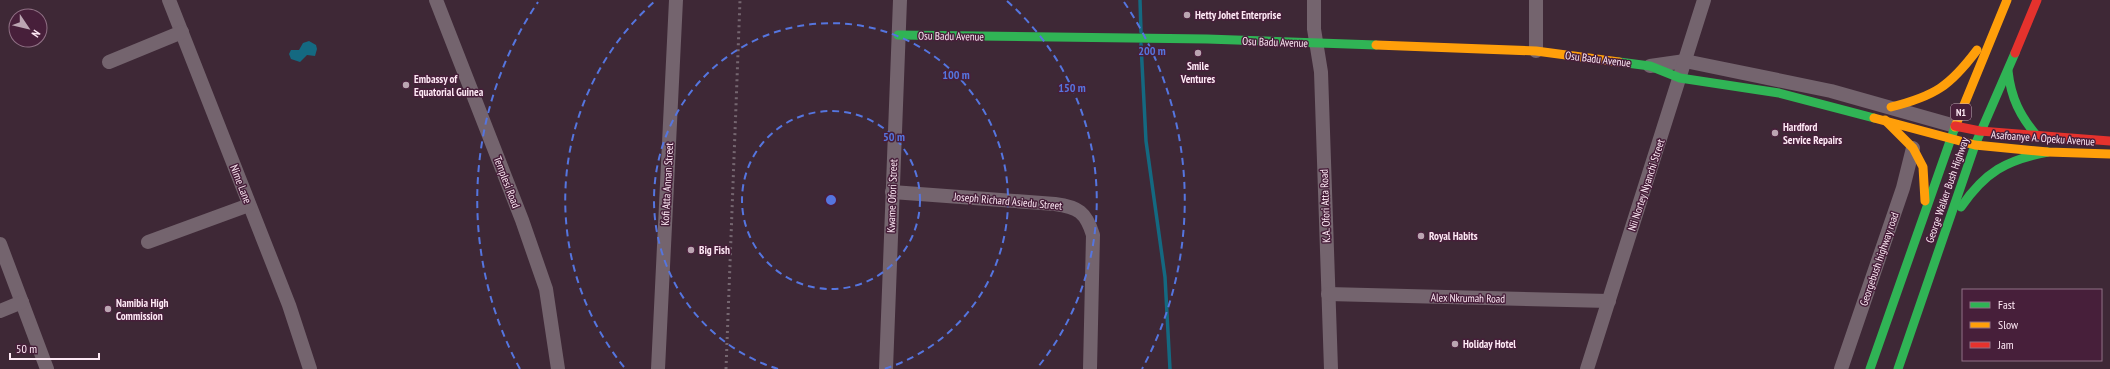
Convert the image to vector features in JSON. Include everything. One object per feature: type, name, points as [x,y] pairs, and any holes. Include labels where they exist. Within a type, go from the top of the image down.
[{"type":"main road","name":"George Walker Bush Highway","points":[[1870,369],[1950,139],[2007,0]]},
{"type":"main road","name":"George Walker Bush Highway","points":[[1898,369],[1974,145],[2008,71],[2037,0]]},
{"type":"main road","points":[[1891,107],[1918,101],[1940,91],[1961,72],[1999,18]]},
{"type":"main road","name":"Osu Badu Avenue","points":[[898,35],[1137,38],[1536,51],[1650,66],[1680,78],[1779,93],[1885,120],[1950,139]]},
{"type":"main road","points":[[2008,71],[2010,93],[2020,116],[2037,136]]},
{"type":"main road","points":[[1885,120],[1913,148],[1922,167],[1926,208]]},
{"type":"main road","name":"Asafoanye A. Opeku Avenue","points":[[1955,126],[1980,131],[2110,141]]},
{"type":"main road","name":"Asafoanye A. Opeku Avenue","points":[[1950,139],[1974,145],[2048,152],[2110,154]]},
{"type":"main road","points":[[1943,235],[1972,189],[1987,174],[2007,161],[2048,152]]},
{"type":"main road","points":[[1912,362],[1921,301]]},
{"type":"street","name":"Templesi Road","points":[[436,0],[522,220],[546,289],[558,369]]},
{"type":"street","name":"Kofi Atta Annan Street","points":[[658,369],[676,0]]},
{"type":"street","name":"Kwame Ofori Street","points":[[886,369],[900,0]]},
{"type":"street","name":"K.A. Ofori Atta Road","points":[[1314,0],[1314,29],[1321,72],[1331,369]]},
{"type":"street","points":[[1536,0],[1536,51]]},
{"type":"street","name":"Nii Nortey Nyanchi Street","points":[[1587,369],[1704,0]]},
{"type":"street","name":"Nime Lane","points":[[173,1],[182,32],[289,305],[310,369]]},
{"type":"street","points":[[109,62],[182,32]]},
{"type":"street","name":"Osu Badu Avenue","points":[[1650,66],[1685,61],[1831,91],[1955,126]]},
{"type":"street","name":"Georgebush highway road","points":[[1841,369],[1903,188],[1913,148]]},
{"type":"street","name":"Joseph Richard Asiedu Street","points":[[892,192],[1054,204],[1069,206],[1079,211],[1088,220],[1093,235],[1090,369]]},
{"type":"street","points":[[148,242],[249,205]]},
{"type":"street","points":[[0,244],[47,369]]},
{"type":"street","name":"Alex Nkrumah Road","points":[[1328,294],[1609,301]]},
{"type":"street","points":[[0,311],[22,302]]},
{"type":"water","points":[[309,41],[316,45],[317,49],[315,56],[307,55],[300,62],[291,59],[289,54],[291,50],[299,50],[303,43]]},
{"type":"waterway","points":[[1140,0],[1141,32]]},
{"type":"waterway","points":[[1141,44],[1146,141],[1165,277],[1170,369]]},
{"type":"railway","points":[[726,369],[740,0]]},
{"type":"traffic: fast","points":[[898,35],[1207,39],[1376,45]]},
{"type":"traffic: fast","points":[[1898,369],[1975,145],[2015,53]]},
{"type":"traffic: fast","points":[[1619,62],[1650,66],[1680,78],[1779,93],[1874,118]]},
{"type":"traffic: fast","points":[[2008,71],[2011,90],[2017,106],[2037,136]]},
{"type":"traffic: fast","points":[[1870,369],[1955,127]]},
{"type":"traffic: fast","points":[[1961,207],[1979,185],[1998,169],[2020,159],[2048,152]]},
{"type":"traffic: slow","points":[[1955,127],[2007,0]]},
{"type":"traffic: slow","points":[[1376,45],[1536,51],[1619,62]]},
{"type":"traffic: slow","points":[[1891,107],[1919,99],[1940,88],[1958,73],[1977,50]]},
{"type":"traffic: slow","points":[[1874,118],[1975,145],[2048,152],[2110,154]]},
{"type":"traffic: slow","points":[[1885,120],[1913,148],[1923,167],[1925,201]]},
{"type":"traffic: jam","points":[[2015,53],[2037,0]]},
{"type":"traffic: jam","points":[[1955,126],[1980,131],[2110,141]]},
{"type":"place","name":"Hetty Johet Enterprise","points":[[1187,15]]},
{"type":"place","name":"Smile Ventures","points":[[1198,53]]},
{"type":"place","name":"Embassy of Equatorial Guinea","points":[[406,85]]},
{"type":"place","name":"Hardford Service Repairs","points":[[1775,133]]},
{"type":"place","name":"Royal Habits","points":[[1421,236]]},
{"type":"place","name":"Big Fish","points":[[691,250]]},
{"type":"place","name":"Namibia High Commission","points":[[108,309]]},
{"type":"place","name":"Holiday Hotel","points":[[1455,344]]}]
